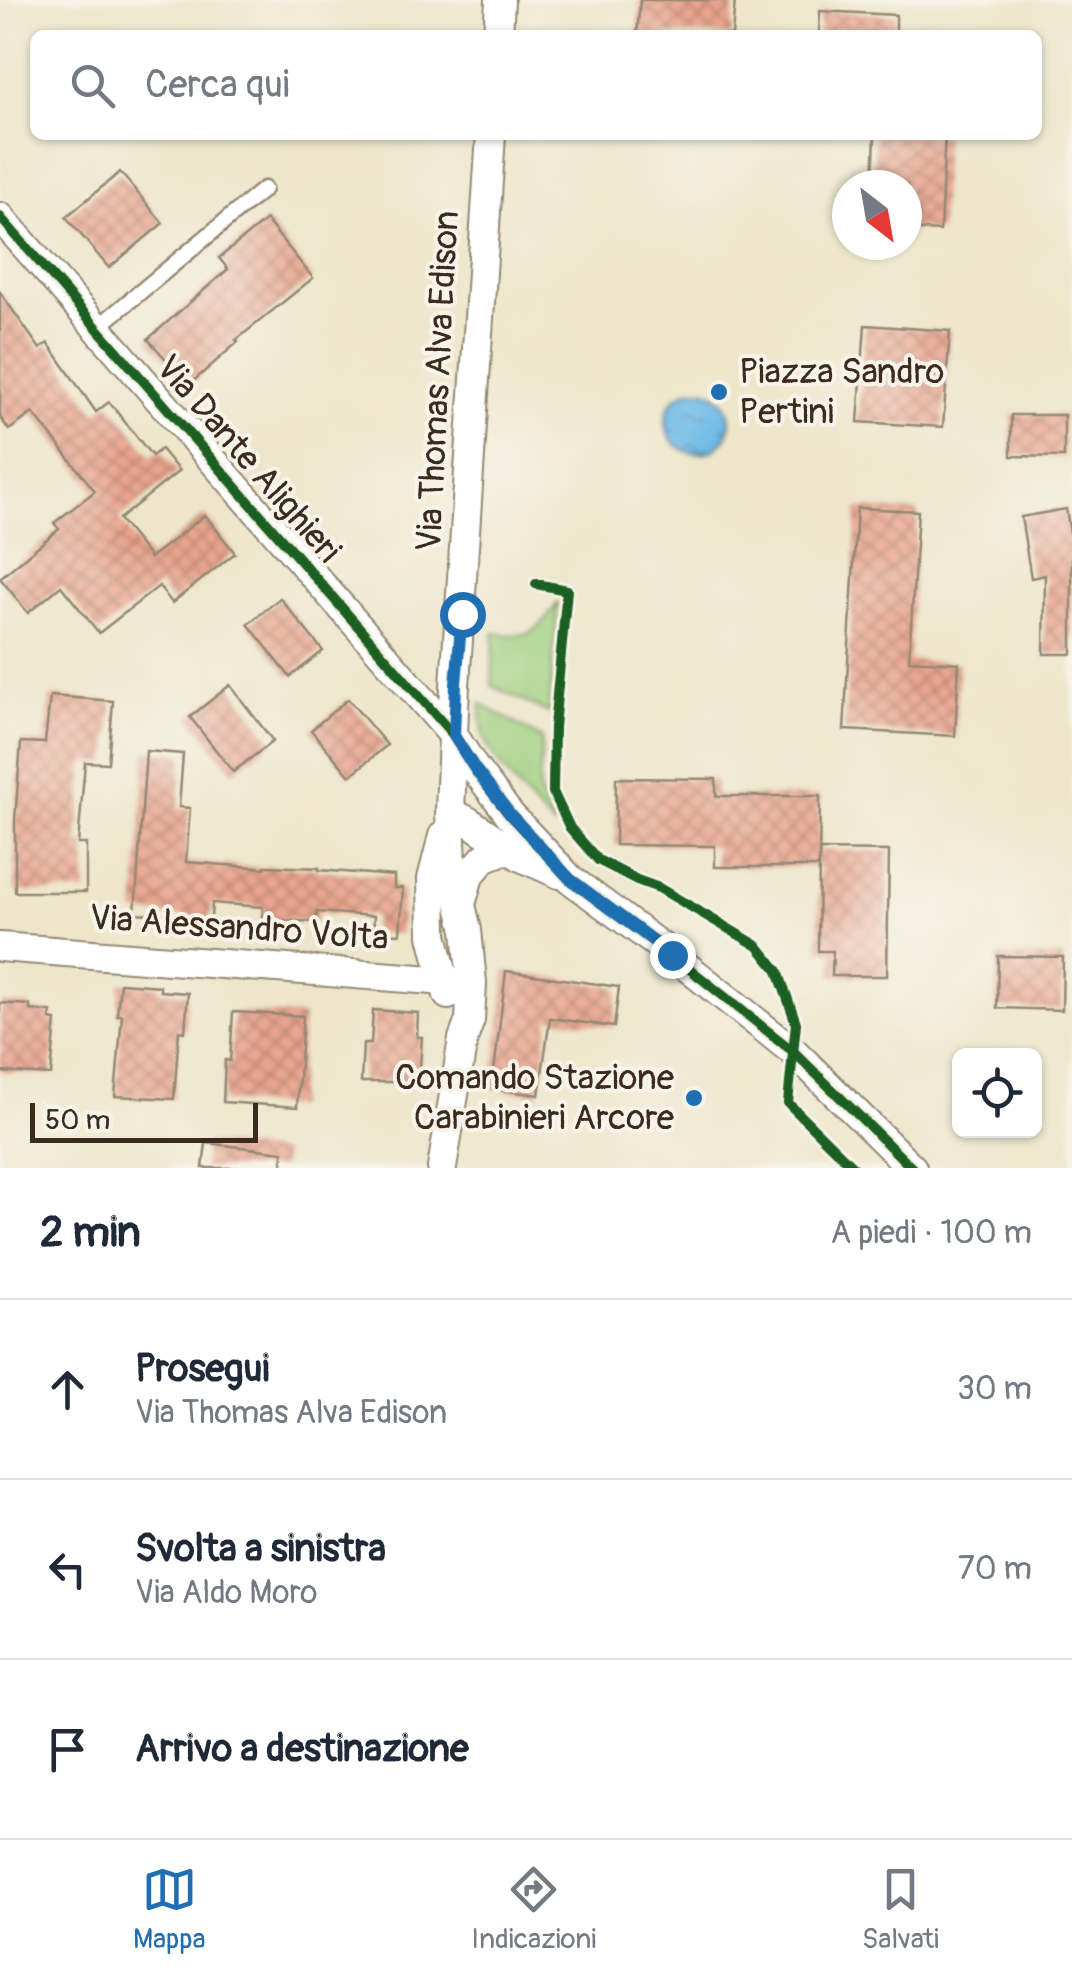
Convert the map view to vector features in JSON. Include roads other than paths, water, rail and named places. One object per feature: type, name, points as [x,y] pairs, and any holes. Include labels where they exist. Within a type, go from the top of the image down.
[{"type":"street","points":[[498,30],[500,0]]},
{"type":"street","name":"Via Thomas Alva Edison","points":[[442,1168],[463,1039],[470,1020],[472,983],[466,930],[452,868],[450,812],[491,140]]},
{"type":"street","name":"Via Dante Alighieri","points":[[0,217],[454,736],[510,814],[570,879]]},
{"type":"street","points":[[450,812],[521,857],[570,879],[672,955],[794,1052],[912,1168]]},
{"type":"street","name":"Via Thomas Alva Edison","points":[[450,812],[432,878],[433,935],[443,982],[463,1039]]},
{"type":"street","points":[[460,904],[469,876],[484,858],[509,848]]},
{"type":"street","name":"Via Alessandro Volta","points":[[0,947],[472,983]]},
{"type":"lane","points":[[97,328],[264,188]]},
{"type":"water","points":[[698,389],[720,399],[730,421],[720,443],[698,453],[676,443],[666,421],[676,399]]},
{"type":"place","name":"Piazza Sandro Pertini","points":[[719,392]]},
{"type":"place","name":"Comando Stazione Carabinieri Arcore","points":[[694,1098]]}]
